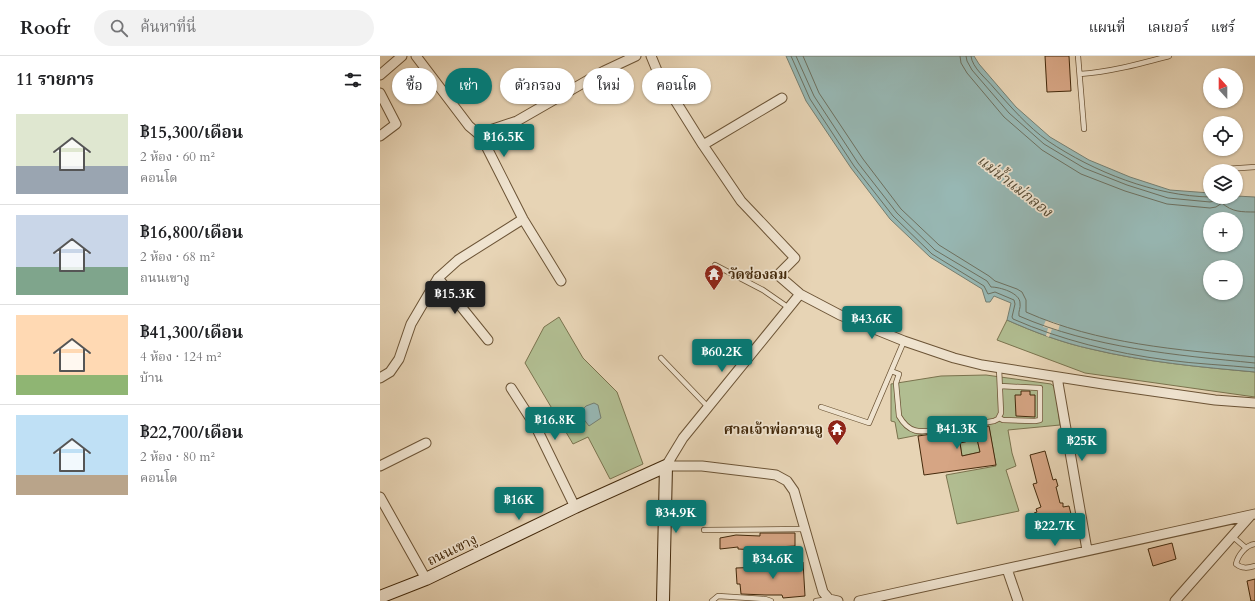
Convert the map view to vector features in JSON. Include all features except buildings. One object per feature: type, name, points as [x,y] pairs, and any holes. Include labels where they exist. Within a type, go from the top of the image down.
[{"type":"street","points":[[380,75],[402,56]]},
{"type":"street","points":[[416,56],[468,126],[481,136],[523,219],[561,281]]},
{"type":"street","points":[[481,136],[487,131],[517,121],[604,71],[636,56]]},
{"type":"street","points":[[651,56],[658,73],[703,145],[741,201],[795,258],[778,275],[800,294],[840,315],[904,341],[954,358],[999,368],[1057,378],[1215,400],[1255,402]]},
{"type":"street","points":[[380,93],[396,124],[380,136]]},
{"type":"street","points":[[703,145],[782,98]]},
{"type":"street","points":[[380,378],[390,372],[399,359],[411,324],[438,278],[458,260],[523,219]]},
{"type":"street","points":[[438,278],[488,340]]},
{"type":"street","points":[[663,601],[666,466],[683,438],[800,294]]},
{"type":"street","points":[[1057,378],[1087,550]]},
{"type":"street","points":[[511,388],[536,426],[575,506]]},
{"type":"street","points":[[380,466],[426,443]]},
{"type":"street","points":[[666,466],[702,466],[776,475],[787,481],[794,491],[823,592],[834,600]]},
{"type":"street","name":"ถนนเขางู","points":[[380,598],[426,580],[575,506],[666,466]]},
{"type":"street","points":[[380,497],[426,580]]},
{"type":"street","points":[[860,601],[1253,514]]},
{"type":"street","points":[[1175,601],[1253,514]]},
{"type":"street","points":[[1007,569],[1018,601]]},
{"type":"lane","points":[[1078,56],[1084,129]]},
{"type":"lane","points":[[1080,74],[1096,73],[1122,68],[1169,56]]},
{"type":"lane","points":[[1243,168],[1255,167]]},
{"type":"lane","points":[[715,264],[763,290],[789,308]]},
{"type":"lane","points":[[821,407],[869,423],[904,341]]},
{"type":"lane","points":[[661,358],[708,407]]},
{"type":"lane","points":[[892,371],[899,374],[896,383],[899,416],[915,431],[919,432],[944,429],[947,423],[954,420],[959,421],[965,426],[994,421],[999,418],[1001,413],[999,368]]},
{"type":"lane","points":[[999,418],[1003,420],[1040,420],[1040,388],[1000,386]]},
{"type":"lane","points":[[704,530],[805,529]]},
{"type":"lane","points":[[1232,536],[1246,548]]},
{"type":"lane","points":[[1255,544],[1250,544],[1246,548],[1237,559],[1236,564],[1245,568],[1255,566]]},
{"type":"lane","points":[[712,601],[718,596],[727,596],[765,598],[771,601]]},
{"type":"lane","points":[[816,601],[834,600]]},
{"type":"green space","points":[[559,317],[583,358],[617,392],[643,464],[610,479],[588,437],[573,444],[525,363],[544,327]]},
{"type":"green space","points":[[1007,320],[1038,333],[1080,347],[1111,354],[1173,364],[1255,372],[1255,397],[1085,373],[997,340]]},
{"type":"green space","points":[[986,375],[1051,384],[1055,387],[1060,425],[1008,430],[1016,466],[1006,470],[1019,511],[957,524],[946,475],[996,466],[989,427],[959,428],[957,422],[948,423],[949,429],[898,439],[895,422],[891,421],[891,384],[941,376]]},
{"type":"green space","points":[[977,439],[980,452],[962,456],[960,443]]},
{"type":"water","name":"แม่น้ำแม่กลอง","points":[[786,56],[974,56],[979,64],[1016,107],[1050,137],[1089,160],[1130,177],[1170,190],[1203,192],[1203,204],[1243,204],[1243,196],[1255,197],[1255,372],[1173,364],[1111,354],[1080,347],[1038,333],[1007,320],[1011,303],[994,296],[990,302],[986,302],[982,289],[930,257],[890,219],[851,168],[806,101]]},
{"type":"water","points":[[594,403],[598,405],[601,418],[589,426],[579,413],[586,406]]},
{"type":"pier","points":[[1046,320],[1060,324],[1058,331],[1052,329],[1049,337],[1046,336],[1048,328],[1043,327]]},
{"type":"place","name":"วัดช่องลม","points":[[714,291]]},
{"type":"place","name":"ศาลเจ้าพ่อกวนอู","points":[[837,446]]}]
